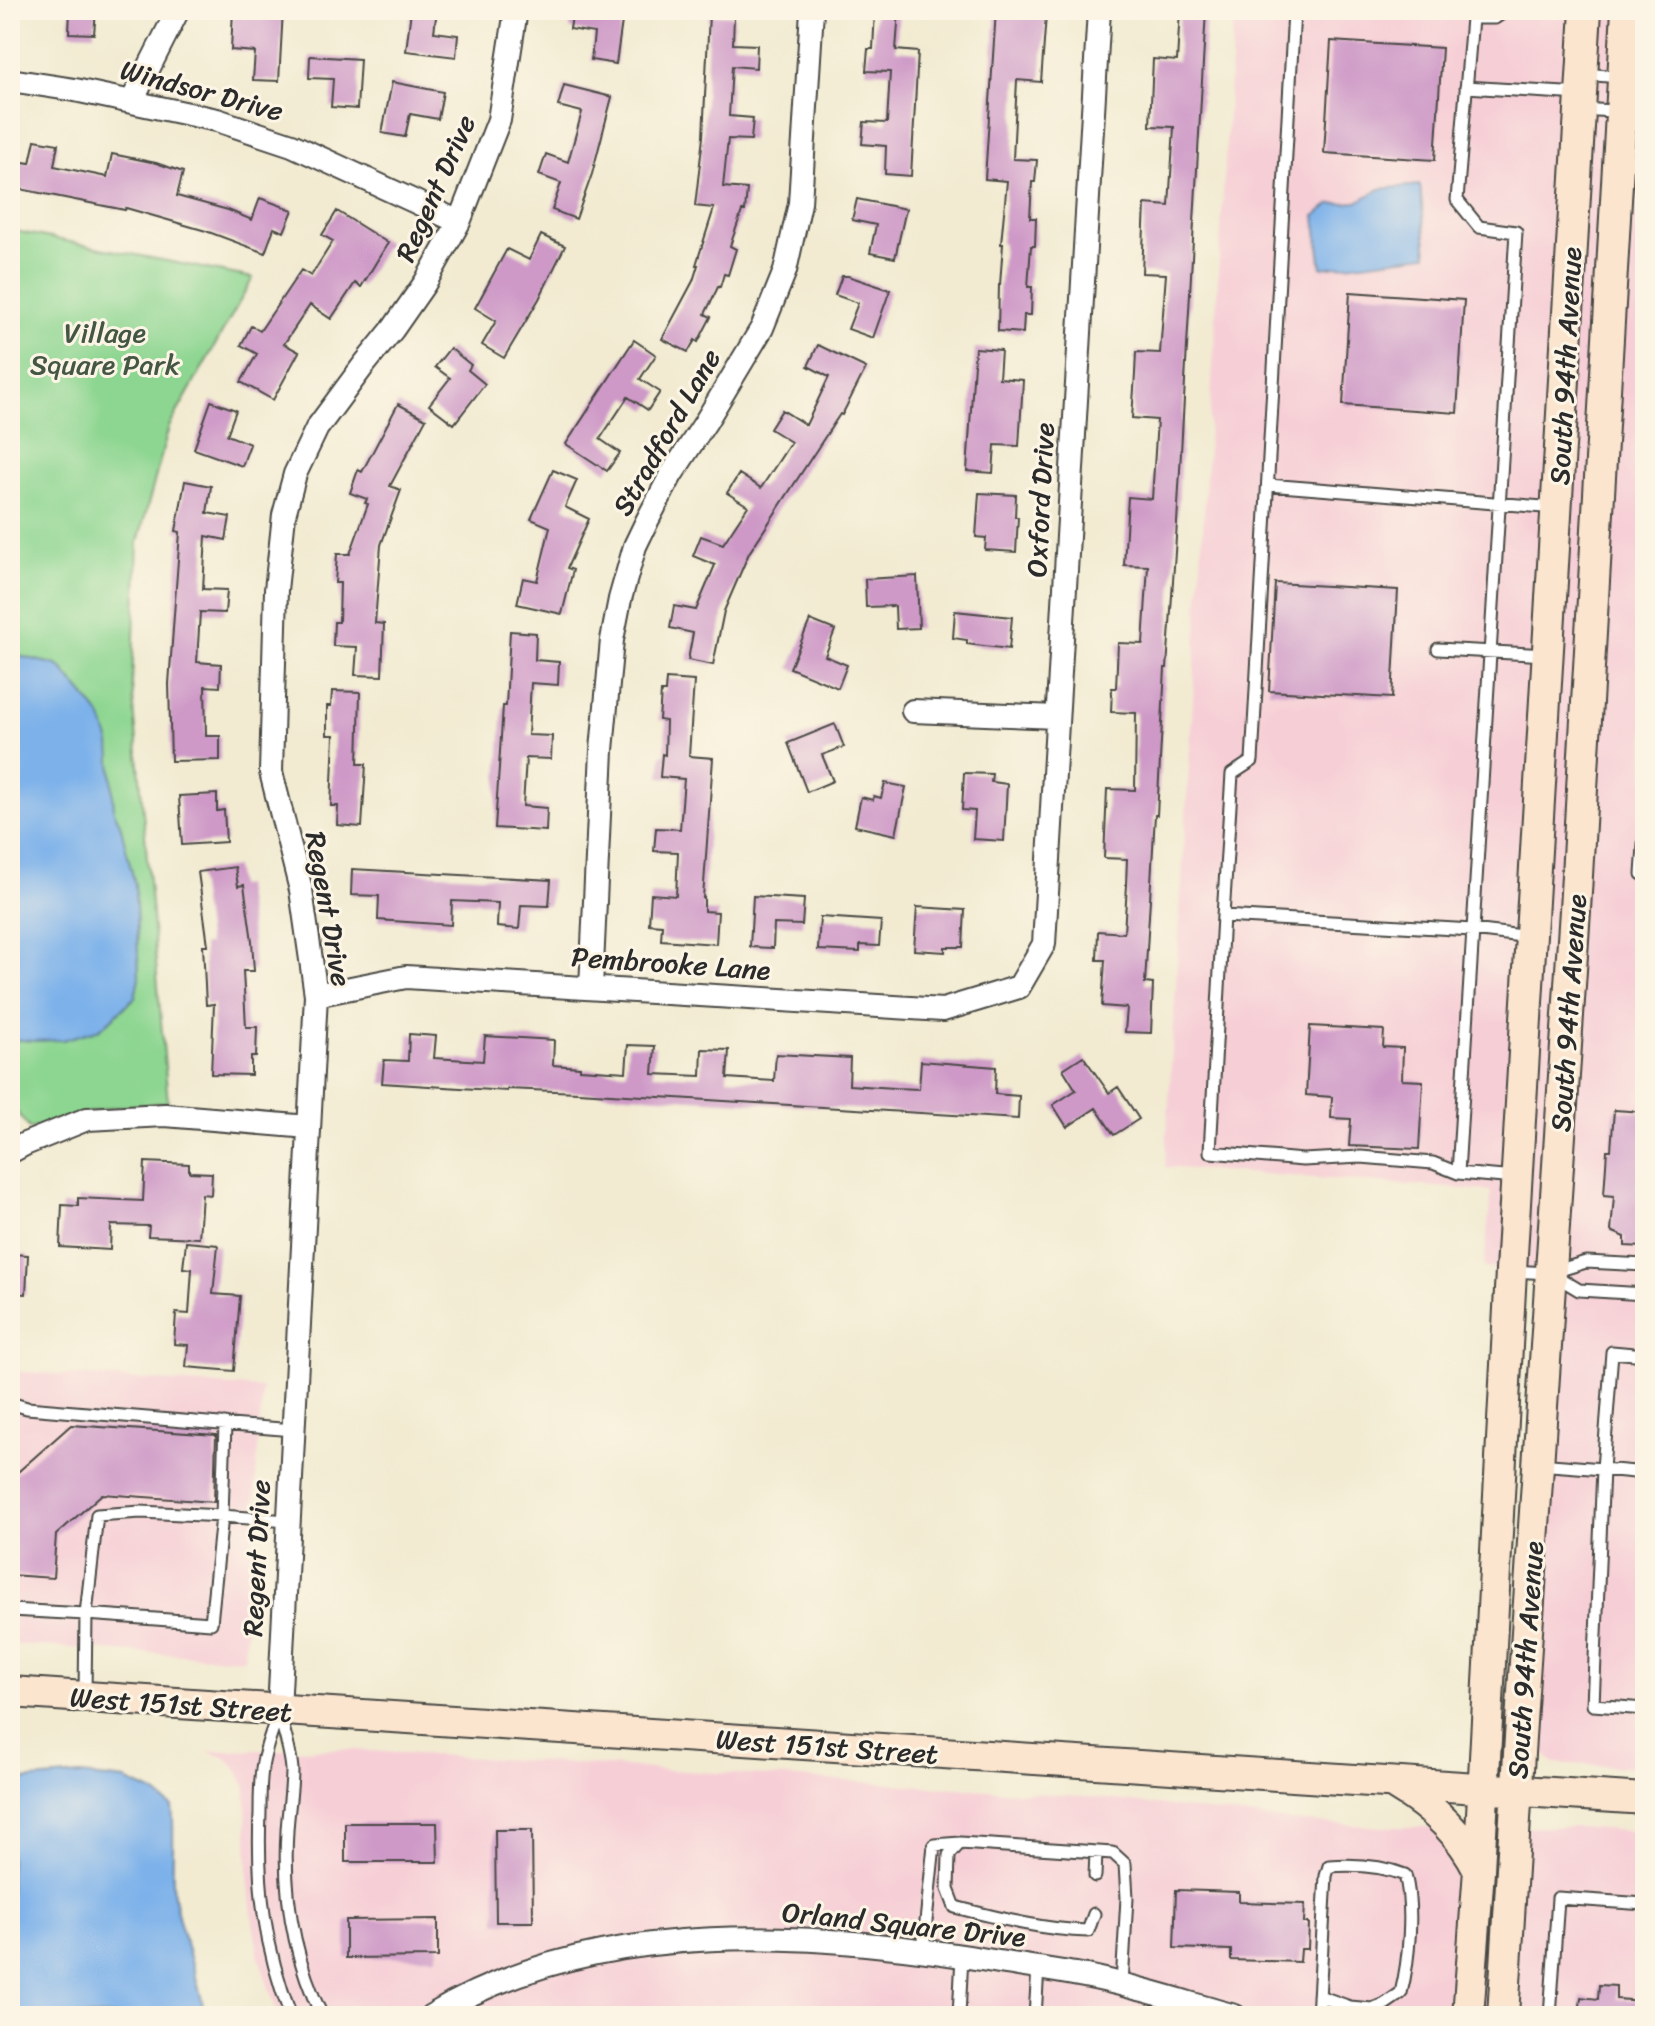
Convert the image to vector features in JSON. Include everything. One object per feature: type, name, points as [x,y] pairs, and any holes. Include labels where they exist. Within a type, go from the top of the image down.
[{"type":"street","points":[[132,101],[178,10]]},
{"type":"street","name":"Regent Drive","points":[[279,1710],[316,995],[301,890],[271,772],[276,590],[284,515],[295,474],[317,428],[425,283],[459,222],[499,120],[516,10]]},
{"type":"street","name":"Stradford Lane","points":[[591,988],[602,750],[612,640],[620,599],[635,546],[647,521],[671,475],[762,328],[785,271],[800,203],[812,10]]},
{"type":"street","name":"Oxford Drive","points":[[1019,987],[1044,944],[1099,10]]},
{"type":"street","name":"South 94th Avenue","points":[[1468,2016],[1479,1870],[1511,1271],[1586,10]]},
{"type":"street","name":"South 94th Avenue","points":[[1503,2016],[1550,1273],[1634,112],[1627,10]]},
{"type":"street","name":"Windsor Drive","points":[[10,80],[132,101],[217,120],[292,145],[459,222]]},
{"type":"street","points":[[913,711],[1057,717]]},
{"type":"street","name":"Pembrooke Lane","points":[[316,995],[406,977],[943,1010],[1019,987]]},
{"type":"street","points":[[10,1152],[87,1119],[165,1115],[309,1127]]},
{"type":"street","name":"West 151st Street","points":[[10,1692],[1645,1799]]},
{"type":"street","points":[[1394,1784],[1421,1800],[1441,1819],[1462,1843],[1479,1870]]},
{"type":"street","name":"Orland Square Drive","points":[[431,2016],[457,2000],[502,1980],[585,1955],[628,1947],[772,1939],[825,1941],[962,1955],[1122,1984],[1235,2016]]},
{"type":"lane","points":[[1340,10],[1294,11],[1252,761],[1232,774],[1210,1152],[1303,1160],[1361,1157],[1433,1163],[1458,1173],[1517,1178]]},
{"type":"lane","points":[[1458,1173],[1516,232],[1479,227],[1457,200],[1472,18],[1495,18],[1507,10]]},
{"type":"lane","points":[[1466,87],[1582,92],[1634,78]]},
{"type":"lane","points":[[1582,92],[1634,112]]},
{"type":"lane","points":[[1268,485],[1557,508]]},
{"type":"lane","points":[[1438,649],[1548,655]]},
{"type":"lane","points":[[1642,874],[1645,832]]},
{"type":"lane","points":[[1223,916],[1473,930],[1531,937]]},
{"type":"lane","points":[[1511,1271],[1550,1273],[1586,1262],[1645,1265]]},
{"type":"lane","points":[[1550,1273],[1579,1290],[1645,1294]]},
{"type":"lane","points":[[1645,1355],[1612,1352],[1603,1469],[1593,1705],[1645,1709]]},
{"type":"lane","points":[[10,1403],[27,1408],[293,1430]]},
{"type":"lane","points":[[10,1610],[211,1623],[222,1516],[225,1424]]},
{"type":"lane","points":[[1538,1464],[1645,1473]]},
{"type":"lane","points":[[85,1697],[86,1614],[97,1515],[141,1512],[288,1521]]},
{"type":"lane","points":[[279,1710],[292,1768],[287,1832],[288,1900],[305,1976],[322,2016]]},
{"type":"lane","name":"Regent Drive","points":[[279,1710],[262,1767],[259,1872],[268,1946],[291,2016]]},
{"type":"lane","points":[[960,1843],[949,1855],[948,1889],[955,1907],[1069,1931],[1088,1931],[1094,1914]]},
{"type":"lane","points":[[923,1950],[934,1845],[960,1843],[1113,1853],[1125,1864],[1127,1898],[1122,1984]]},
{"type":"lane","points":[[1095,1876],[1096,1852]]},
{"type":"lane","points":[[1318,2016],[1319,1996],[1326,1876],[1329,1866],[1391,1869],[1405,1875],[1410,1892],[1407,1972],[1401,1993],[1371,2012],[1319,1996]]},
{"type":"lane","points":[[1550,2016],[1558,1898],[1645,1904]]},
{"type":"lane","points":[[959,2016],[962,1955]]},
{"type":"lane","points":[[1035,2016],[1038,1968]]},
{"type":"shaded area","points":[[1234,10],[1645,10],[1645,1768],[1552,1763],[1531,1737],[1561,1274],[1484,1268],[1491,1191],[1165,1167]]},
{"type":"shaded area","points":[[10,1371],[262,1388],[244,1659],[10,1644]]},
{"type":"shaded area","points":[[340,1749],[1082,1796],[1290,1821],[1382,1827],[1576,1827],[1645,1832],[1645,2016],[278,2016],[258,1954],[252,1916],[246,1788],[237,1769],[226,1758],[208,1751]]},
{"type":"green space","name":"Village Square Park","points":[[10,230],[253,278],[169,427],[138,542],[132,684],[168,1102],[110,1108],[30,1129],[10,1103],[10,1039],[34,1041],[100,1029],[135,998],[139,977],[135,885],[120,824],[114,812],[112,780],[97,711],[57,665],[10,654]]},
{"type":"water","points":[[1420,185],[1427,255],[1322,268],[1315,216],[1330,204],[1357,202],[1380,189]]},
{"type":"water","points":[[10,654],[57,665],[103,721],[110,743],[114,812],[120,824],[135,885],[139,977],[135,997],[100,1029],[63,1040],[10,1039]]},
{"type":"water","points":[[80,1775],[126,1780],[156,1794],[172,1807],[174,1895],[205,2016],[10,2016],[10,1781]]},
{"type":"building","points":[[70,10],[96,10],[94,34],[69,33]]},
{"type":"building","points":[[233,10],[283,10],[279,81],[253,80],[255,52],[231,50]]},
{"type":"building","points":[[411,10],[437,10],[434,32],[458,35],[456,57],[406,51]]},
{"type":"building","points":[[573,10],[623,14],[616,64],[591,60],[594,33],[570,29]]},
{"type":"building","points":[[875,10],[899,10],[896,50],[918,52],[911,176],[885,174],[886,146],[862,144],[864,122],[887,123],[890,72],[866,71],[868,49],[873,49]]},
{"type":"building","points":[[996,10],[1022,10],[1022,13],[1046,15],[1041,82],[1017,80],[1013,159],[1037,160],[1030,218],[1036,218],[1028,287],[1032,287],[1031,315],[1024,315],[1023,333],[998,331],[1007,181],[985,179]]},
{"type":"building","points":[[1180,10],[1206,10],[1177,523],[1145,983],[1153,984],[1151,1033],[1125,1032],[1127,1008],[1102,1006],[1105,960],[1097,960],[1098,931],[1124,933],[1127,859],[1104,858],[1107,789],[1135,790],[1136,713],[1111,712],[1112,688],[1116,688],[1118,643],[1143,644],[1148,566],[1124,565],[1128,497],[1152,499],[1157,420],[1132,418],[1136,352],[1160,353],[1166,274],[1142,273],[1145,204],[1169,206],[1174,127],[1150,126],[1153,59],[1177,61]]},
{"type":"building","points":[[709,14],[734,16],[733,44],[757,45],[756,68],[732,66],[729,116],[753,118],[751,140],[728,139],[723,187],[747,189],[745,211],[742,211],[730,246],[736,249],[728,275],[724,274],[705,314],[711,317],[698,342],[695,340],[688,352],[662,339],[693,281],[714,208],[695,206],[703,137]]},
{"type":"building","points":[[1331,41],[1442,48],[1435,160],[1324,153]]},
{"type":"building","points":[[310,56],[360,59],[357,109],[331,107],[333,79],[309,78]]},
{"type":"building","points":[[392,82],[443,92],[438,119],[410,114],[405,137],[382,133]]},
{"type":"building","points":[[564,85],[612,97],[592,174],[576,219],[552,210],[561,183],[539,175],[546,154],[568,162],[582,112],[558,106]]},
{"type":"building","points":[[35,140],[58,144],[54,166],[107,177],[112,154],[183,172],[177,196],[252,220],[260,198],[293,210],[284,232],[274,228],[265,253],[206,231],[126,208],[10,187],[10,160],[30,163]]},
{"type":"building","points":[[857,199],[906,209],[895,258],[870,253],[876,225],[852,220]]},
{"type":"building","points":[[337,211],[388,243],[361,287],[355,283],[331,319],[310,305],[284,344],[299,352],[273,400],[241,382],[257,354],[241,345],[251,326],[260,331],[301,270],[311,276],[333,241],[322,235]]},
{"type":"building","points":[[541,235],[565,246],[539,299],[504,358],[482,345],[496,321],[475,308],[507,249],[529,260]]},
{"type":"building","points":[[842,276],[890,290],[873,338],[848,329],[858,303],[835,295]]},
{"type":"building","points":[[1350,292],[1464,300],[1457,413],[1343,405]]},
{"type":"building","points":[[634,340],[656,355],[640,379],[660,392],[648,410],[628,397],[600,439],[620,453],[607,471],[566,444]]},
{"type":"building","points":[[818,345],[866,368],[842,415],[749,553],[724,611],[713,665],[688,660],[693,633],[670,628],[674,606],[696,610],[715,565],[693,556],[701,536],[723,544],[748,506],[727,493],[739,474],[761,488],[791,442],[770,429],[782,410],[806,425],[829,377],[808,366]]},
{"type":"building","points":[[450,348],[471,365],[468,370],[485,384],[454,424],[429,405],[450,378],[435,367]]},
{"type":"building","points":[[975,348],[1001,350],[999,378],[1023,380],[1019,446],[995,445],[993,473],[967,471]]},
{"type":"building","points":[[211,401],[236,410],[227,435],[250,444],[242,466],[194,449]]},
{"type":"building","points":[[398,404],[426,419],[390,486],[401,490],[381,545],[375,623],[384,624],[382,676],[355,675],[357,647],[333,646],[334,622],[339,622],[340,583],[335,583],[337,554],[350,554],[368,504],[365,503],[367,499],[350,493],[358,470],[362,472]]},
{"type":"building","points":[[553,470],[577,480],[565,507],[589,519],[567,568],[573,570],[562,614],[517,604],[523,578],[537,581],[550,527],[531,519]]},
{"type":"building","points":[[185,481],[211,486],[207,513],[230,517],[226,540],[206,536],[203,589],[227,590],[225,613],[200,612],[197,662],[221,664],[220,687],[205,686],[206,736],[220,736],[220,760],[171,761],[169,684],[180,532],[176,531]]},
{"type":"building","points":[[979,493],[1016,495],[1016,552],[985,550],[986,538],[976,537]]},
{"type":"building","points":[[917,576],[919,628],[896,629],[895,606],[866,607],[865,579]]},
{"type":"building","points":[[1275,583],[1398,590],[1392,698],[1269,691]]},
{"type":"building","points":[[955,611],[1012,617],[1009,649],[967,644],[967,640],[953,638]]},
{"type":"building","points":[[810,620],[835,630],[825,656],[847,665],[838,688],[790,668]]},
{"type":"building","points":[[510,631],[536,633],[535,660],[559,662],[558,685],[531,683],[528,735],[552,736],[551,759],[526,758],[523,806],[547,808],[546,831],[495,828]]},
{"type":"building","points":[[666,679],[694,681],[689,756],[713,758],[703,898],[704,911],[718,912],[716,944],[661,940],[662,925],[649,924],[651,894],[676,896],[678,852],[654,851],[656,828],[680,829],[684,779],[660,777],[662,754],[665,755],[666,721],[659,720],[661,692],[665,692]]},
{"type":"building","points":[[332,691],[360,692],[358,764],[366,764],[362,827],[337,825],[338,806],[331,806],[334,735],[327,735],[327,706],[331,706]]},
{"type":"building","points":[[835,724],[844,747],[822,755],[833,781],[807,792],[788,743]]},
{"type":"building","points":[[964,773],[992,774],[991,782],[1007,784],[1004,841],[973,839],[975,811],[962,810]]},
{"type":"building","points":[[885,783],[906,787],[896,835],[855,826],[861,797],[881,798]]},
{"type":"building","points":[[217,794],[217,811],[224,810],[226,842],[182,845],[179,796]]},
{"type":"building","points":[[235,867],[238,886],[244,885],[252,941],[254,971],[243,971],[246,1027],[257,1027],[256,1057],[251,1057],[251,1075],[211,1074],[214,1004],[206,1005],[203,945],[208,945],[198,872]]},
{"type":"building","points":[[352,869],[551,880],[549,906],[521,905],[519,929],[497,927],[498,903],[452,901],[451,925],[378,920],[379,896],[351,895]]},
{"type":"building","points":[[753,896],[804,899],[802,925],[774,924],[773,948],[750,947]]},
{"type":"building","points":[[917,907],[965,910],[963,947],[945,947],[945,952],[914,950]]},
{"type":"building","points":[[820,917],[881,921],[879,946],[860,945],[860,952],[818,950]]},
{"type":"building","points":[[1310,1026],[1384,1030],[1383,1047],[1403,1048],[1402,1080],[1423,1081],[1419,1149],[1349,1146],[1351,1119],[1331,1118],[1332,1097],[1306,1095]]},
{"type":"building","points":[[409,1034],[436,1036],[434,1058],[483,1061],[485,1036],[554,1040],[553,1065],[626,1072],[628,1045],[655,1046],[653,1074],[701,1076],[702,1049],[729,1050],[727,1078],[774,1081],[776,1054],[850,1058],[849,1085],[895,1088],[919,1089],[921,1061],[996,1067],[995,1094],[1019,1096],[1018,1119],[382,1083],[384,1060],[408,1061]]},
{"type":"building","points":[[1083,1056],[1109,1093],[1118,1087],[1139,1119],[1114,1135],[1096,1108],[1067,1127],[1053,1105],[1076,1090],[1063,1069]]},
{"type":"building","points":[[1614,1110],[1645,1112],[1645,1247],[1625,1246],[1625,1237],[1611,1231],[1614,1196],[1604,1195]]},
{"type":"building","points":[[145,1162],[189,1164],[189,1172],[212,1173],[211,1195],[202,1194],[199,1238],[148,1236],[149,1226],[111,1225],[110,1250],[60,1247],[62,1205],[78,1206],[78,1198],[143,1201]]},
{"type":"building","points":[[186,1242],[218,1245],[213,1294],[240,1296],[234,1371],[186,1367],[188,1345],[174,1344],[176,1313],[189,1314],[192,1269],[183,1268]]},
{"type":"building","points":[[10,1254],[28,1255],[26,1294],[10,1293]]},
{"type":"building","points":[[71,1425],[216,1435],[214,1502],[102,1494],[56,1535],[53,1578],[10,1575],[10,1479]]},
{"type":"building","points":[[345,1823],[437,1823],[438,1862],[345,1862]]},
{"type":"building","points":[[495,1830],[532,1830],[533,1922],[496,1922]]},
{"type":"building","points":[[1176,1890],[1239,1892],[1239,1902],[1305,1904],[1304,1923],[1309,1923],[1308,1949],[1301,1949],[1300,1962],[1231,1960],[1231,1950],[1174,1948]]},
{"type":"building","points":[[438,1919],[438,1957],[346,1958],[346,1920]]},
{"type":"building","points":[[1599,1985],[1616,1986],[1616,1999],[1645,2001],[1645,2016],[1579,2016],[1581,1997],[1598,1999]]}]
